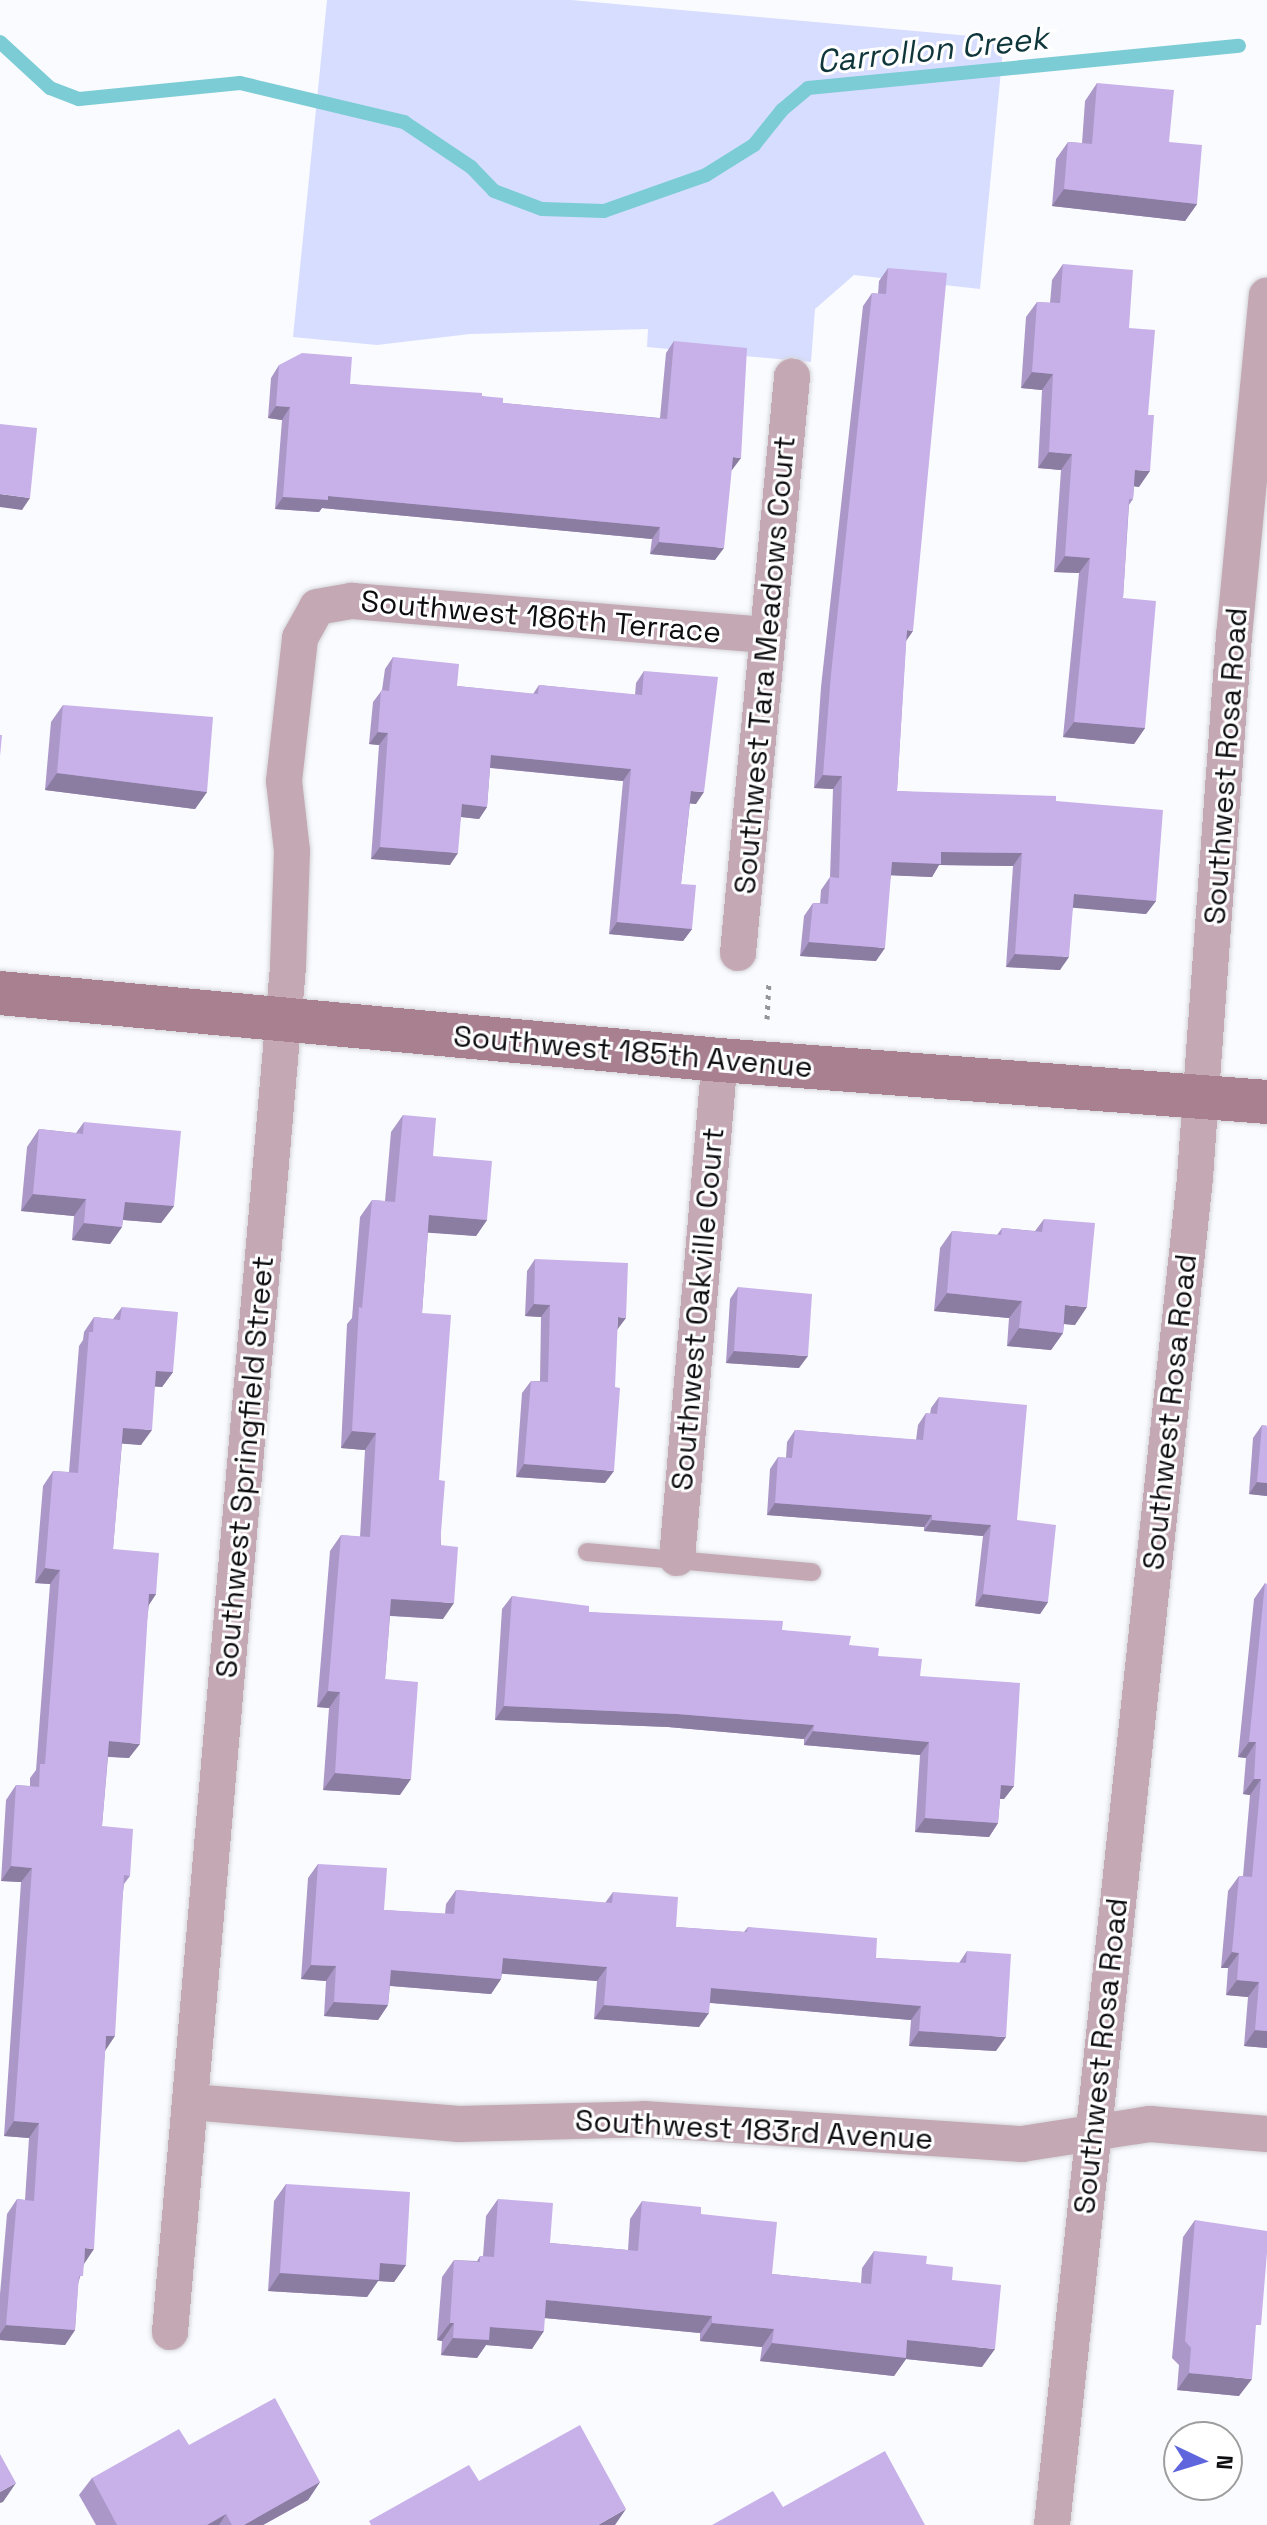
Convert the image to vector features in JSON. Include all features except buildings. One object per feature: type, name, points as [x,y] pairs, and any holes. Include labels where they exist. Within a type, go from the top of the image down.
[{"type":"main road","name":"Southwest 185th Avenue","points":[[0,993],[284,1022],[765,1064],[1267,1102]]},
{"type":"street","name":"Southwest Rosa Road","points":[[1052,2525],[1202,1096],[1234,636],[1267,296]]},
{"type":"street","name":"Southwest Tara Meadows Court","points":[[738,953],[792,377]]},
{"type":"street","name":"Southwest 186th Terrace","points":[[317,607],[352,601],[766,635]]},
{"type":"street","name":"Southwest Springfield Street","points":[[170,2332],[284,1022],[292,863],[284,781],[300,638],[317,607]]},
{"type":"street","name":"Southwest Oakville Court","points":[[677,1558],[720,1060]]},
{"type":"street","name":"Southwest 183rd Avenue","points":[[191,2102],[459,2124],[644,2119],[1022,2144],[1150,2124],[1267,2134]]},
{"type":"lane","points":[[587,1552],[812,1572]]},
{"type":"path","points":[[738,953],[769,970],[765,1064]]},
{"type":"shaded area","points":[[327,0],[571,0],[1004,39],[980,289],[854,275],[815,309],[811,362],[647,347],[648,329],[470,334],[377,345],[293,337]]},
{"type":"waterway","name":"Carrollon Creek","points":[[0,42],[50,88],[79,99],[240,83],[404,122],[471,167],[494,191],[542,209],[604,211],[706,175],[754,145],[782,110],[808,88],[1239,46]]}]
